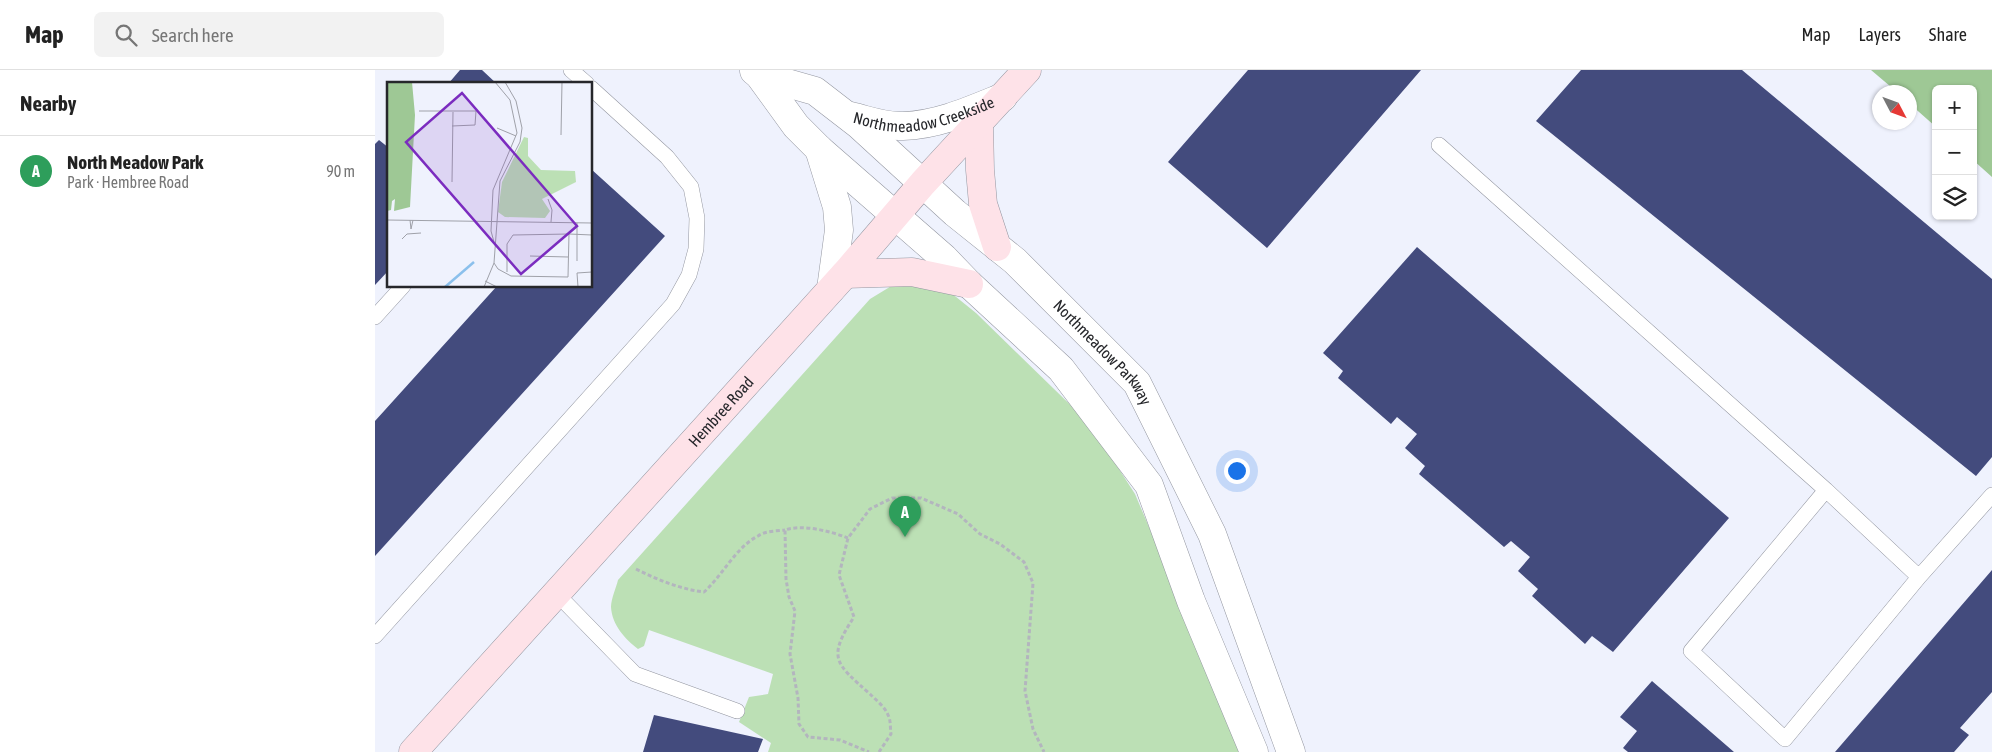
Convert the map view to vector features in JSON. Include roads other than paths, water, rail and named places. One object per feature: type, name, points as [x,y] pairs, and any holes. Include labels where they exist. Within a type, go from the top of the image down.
[{"type":"street","name":"Hembree Road","points":[[413,752],[838,281],[923,183],[1027,70]]},
{"type":"street","name":"Northmeadow Parkway","points":[[756,73],[815,91],[845,114],[955,213],[1015,261],[1137,383],[1212,534],[1291,752]]},
{"type":"street","name":"Northmeadow Parkway","points":[[756,73],[796,126],[819,149],[944,258],[969,284],[1061,369],[1149,485],[1191,601],[1254,752]]},
{"type":"street","name":"Northmeadow Creekside","points":[[845,114],[885,125],[903,126],[946,120],[1003,97]]},
{"type":"street","points":[[979,123],[983,204],[997,247]]},
{"type":"street","points":[[819,149],[837,207],[839,230],[838,281],[912,272],[969,284]]},
{"type":"lane","points":[[571,70],[585,82]]},
{"type":"lane","points":[[375,636],[673,304],[689,275],[696,249],[697,218],[691,187],[667,157],[593,90]]},
{"type":"lane","points":[[1439,145],[1826,490],[1919,577]]},
{"type":"lane","points":[[375,318],[401,288]]},
{"type":"lane","points":[[1826,490],[1691,651],[1785,739],[1919,577],[1992,495]]},
{"type":"lane","points":[[556,593],[635,674],[737,711]]},
{"type":"place","name":"North Meadow Park","points":[[905,537]]}]
